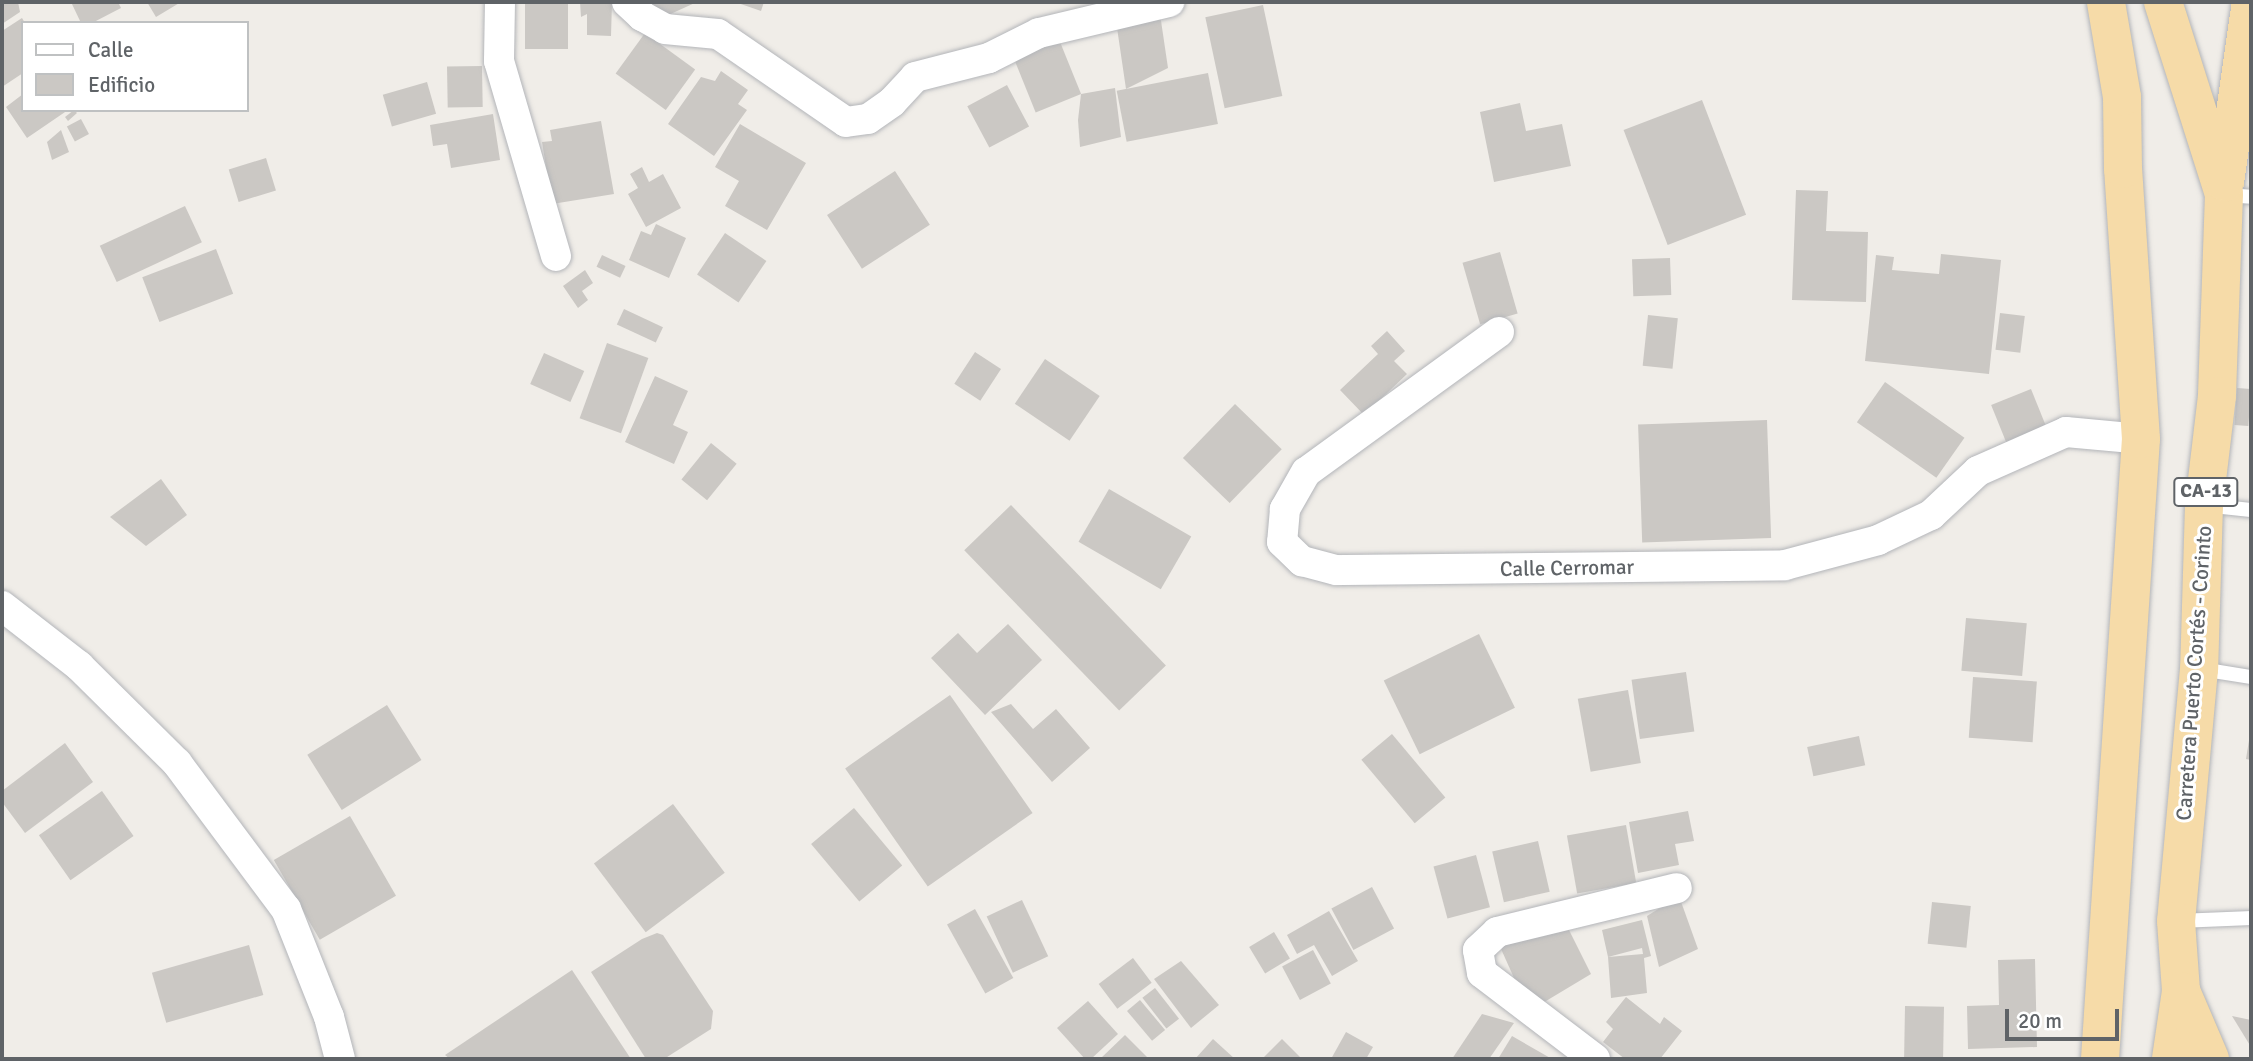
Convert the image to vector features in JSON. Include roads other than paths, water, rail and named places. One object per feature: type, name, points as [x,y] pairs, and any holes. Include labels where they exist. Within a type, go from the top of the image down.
[{"type":"highway","points":[[2100,1059],[2141,439],[2123,169],[2122,97],[2106,2]]},
{"type":"highway","name":"Carretera Puerto Cortés - Corinto","points":[[2163,2],[2237,196],[2204,505],[2199,669],[2176,921],[2181,991],[2171,1059]]},
{"type":"highway","points":[[2237,196],[2251,2]]},
{"type":"highway","points":[[2181,991],[2210,1059]]},
{"type":"street","points":[[500,2],[499,61],[556,256]]},
{"type":"street","points":[[627,2],[642,16],[665,29],[718,34],[846,122],[868,119],[892,102],[915,77],[989,58],[1039,33],[1169,2]]},
{"type":"street","name":"Calle Cerromar","points":[[1499,332],[1306,472],[1285,509],[1282,542],[1302,561],[1336,570],[1785,565],[1878,540],[1910,525],[1931,515],[1978,471],[2066,432],[2141,439]]},
{"type":"street","points":[[2,606],[79,666],[177,763],[286,909],[329,1017],[340,1059]]},
{"type":"street","points":[[1595,1059],[1482,973],[1478,950],[1497,932],[1677,888]]},
{"type":"lane","points":[[2204,505],[2251,510]]},
{"type":"lane","points":[[2199,669],[2251,677]]},
{"type":"lane","points":[[2176,921],[2251,918]]}]
